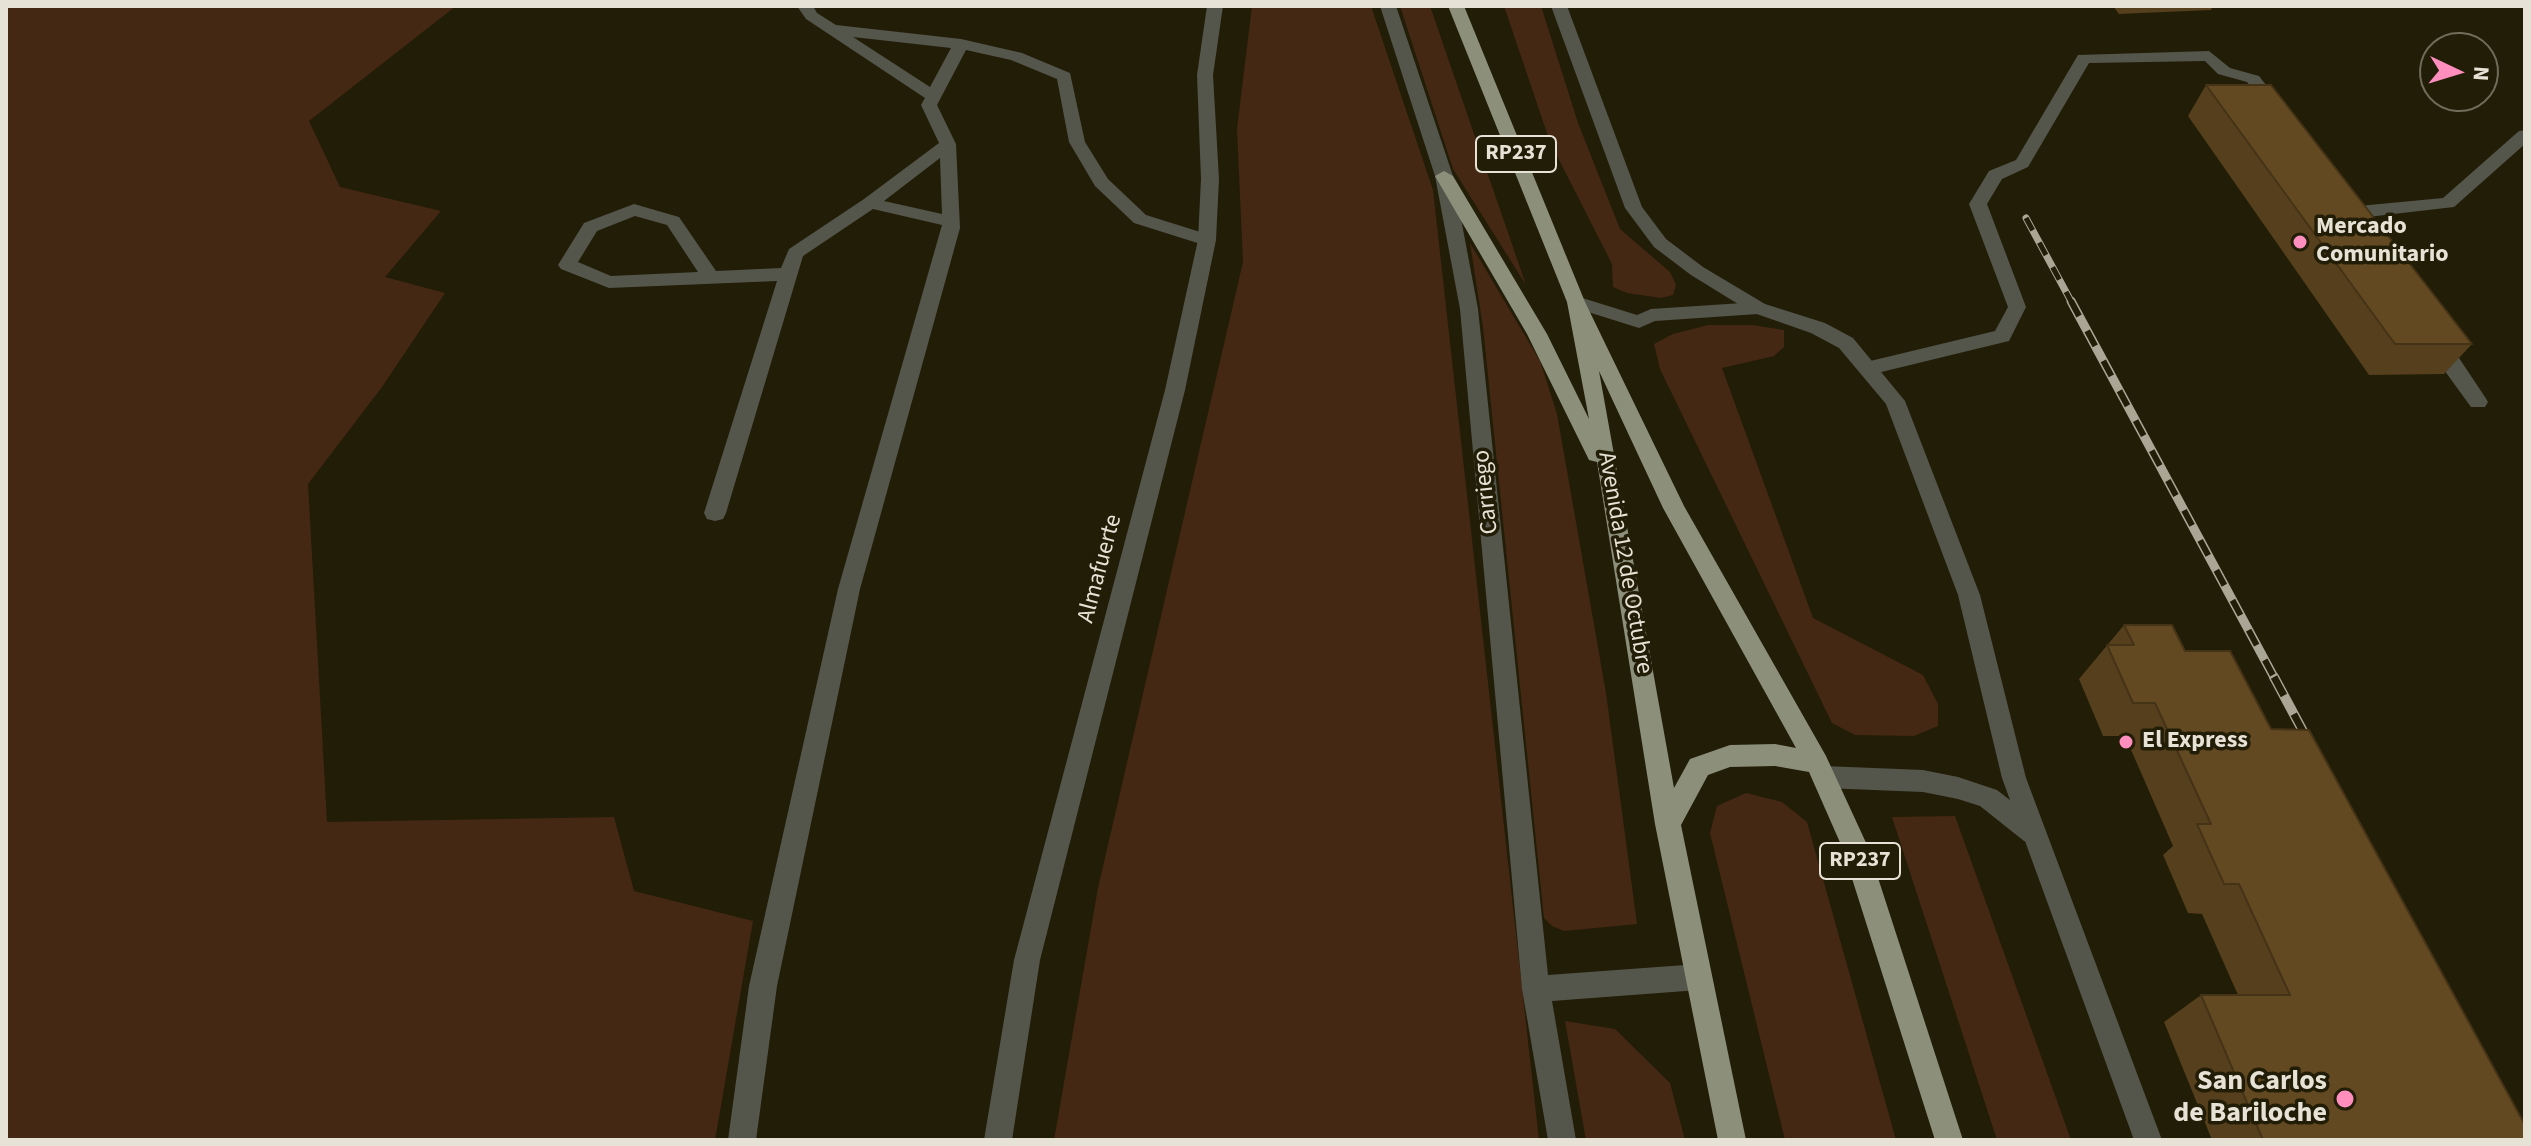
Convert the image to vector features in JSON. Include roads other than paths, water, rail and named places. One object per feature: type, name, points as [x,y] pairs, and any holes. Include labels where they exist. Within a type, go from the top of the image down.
[{"type":"main road","name":"Avenida 12 de Octubre","points":[[1456,6],[1576,302],[1674,508],[1821,770],[1855,847],[1949,1140]]},
{"type":"main road","points":[[1444,176],[1537,334],[1613,493]]},
{"type":"main road","name":"Avenida 12 de Octubre","points":[[1576,302],[1613,493],[1668,824],[1732,1140]]},
{"type":"main road","points":[[1668,824],[1699,767],[1730,756],[1775,755],[1821,770]]},
{"type":"street","points":[[805,6],[811,16],[933,96]]},
{"type":"street","name":"Almafuerte","points":[[998,1140],[1027,960],[1175,390],[1207,240],[1210,179],[1205,75],[1215,6]]},
{"type":"street","name":"Carriego","points":[[1388,6],[1444,176],[1469,309],[1536,989],[1562,1140]]},
{"type":"street","points":[[1559,6],[1634,208],[1660,243],[1697,271],[1758,308],[1818,328],[1846,343],[1895,401],[1969,595],[2014,778],[2148,1140]]},
{"type":"street","points":[[832,30],[961,44],[1016,56],[1064,76],[1077,142],[1101,182],[1140,219],[1207,240]]},
{"type":"street","points":[[742,1140],[763,986],[849,589],[950,221],[948,144],[929,105],[961,44]]},
{"type":"street","points":[[1869,368],[2002,336],[2017,307],[1978,204],[1995,175],[2022,163],[2084,58],[2209,56],[2224,71],[2253,79],[2292,127]]},
{"type":"street","points":[[2377,234],[2354,206],[2448,203],[2525,135]]},
{"type":"street","points":[[715,513],[795,253],[870,203],[948,144]]},
{"type":"street","points":[[870,203],[950,221]]},
{"type":"street","points":[[711,277],[673,221],[634,210],[590,227],[567,265],[609,282],[788,274]]},
{"type":"street","points":[[1576,302],[1639,322],[1651,315],[1758,308]]},
{"type":"street","points":[[2428,320],[2446,358],[2478,402]]},
{"type":"street","points":[[1821,770],[1958,788],[1988,798],[2033,833]]},
{"type":"street","points":[[1536,989],[1699,977]]},
{"type":"railway","points":[[2026,218],[2072,303]]},
{"type":"railway","points":[[2071,301],[2275,679]]},
{"type":"railway","points":[[2274,677],[2313,750]]},
{"type":"place","name":"Mercado Comunitario","points":[[2300,242]]},
{"type":"place","name":"El Express","points":[[2126,742]]},
{"type":"place","name":"San Carlos de Bariloche","points":[[2345,1099]]}]
